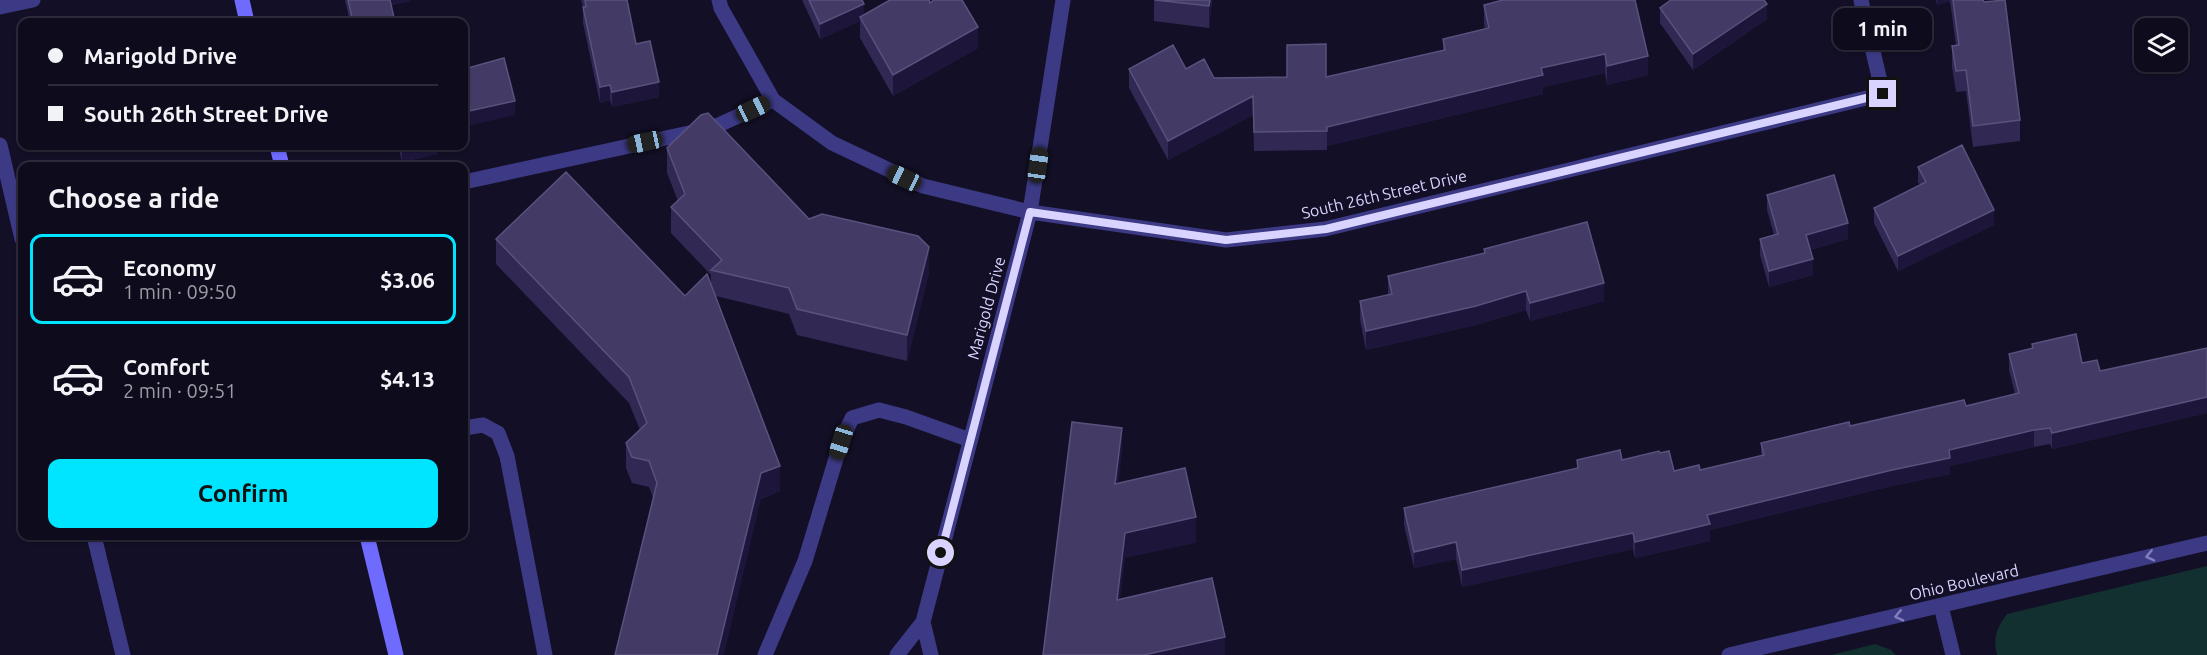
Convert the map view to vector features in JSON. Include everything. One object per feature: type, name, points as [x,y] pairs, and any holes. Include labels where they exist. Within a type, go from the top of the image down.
[{"type":"main road","points":[[242,0],[246,18]]},
{"type":"main road","points":[[368,540],[396,655]]},
{"type":"street","points":[[0,7],[33,0]]},
{"type":"street","name":"South 26th Street Drive","points":[[719,0],[721,8],[773,100],[832,143],[923,186],[1030,212],[1226,240],[1326,229],[1883,94],[1861,0]]},
{"type":"street","name":"Marigold Drive","points":[[897,655],[923,621],[1030,212],[1063,0]]},
{"type":"street","points":[[468,181],[712,128],[773,100]]},
{"type":"street","points":[[0,146],[18,222]]},
{"type":"street","points":[[765,655],[805,561],[841,442],[852,418],[879,410],[906,417],[970,440]]},
{"type":"street","points":[[468,427],[483,425],[498,433],[507,456],[545,655]]},
{"type":"street","points":[[95,540],[123,655]]},
{"type":"street","name":"Ohio Boulevard","points":[[1729,655],[2207,543]]},
{"type":"street","points":[[1941,606],[1953,655]]},
{"type":"street","name":"Marigold Drive","points":[[923,621],[931,655]]},
{"type":"green space","points":[[2207,566],[2207,655],[1997,655],[1996,634],[2007,614]]},
{"type":"green space","points":[[1875,644],[1891,650],[1896,655],[1831,655]]},
{"type":"building","points":[[348,0],[390,0],[394,18],[352,18]]},
{"type":"building","points":[[585,0],[627,0],[636,44],[650,41],[659,82],[612,92],[610,85],[600,87],[583,7],[586,7]]},
{"type":"building","points":[[809,0],[862,0],[864,4],[820,24]]},
{"type":"building","points":[[890,0],[929,0],[930,3],[934,0],[962,0],[978,27],[893,75],[860,17]]},
{"type":"building","points":[[1155,0],[1210,0],[1209,6]]},
{"type":"building","points":[[1503,0],[1635,0],[1648,56],[1607,66],[1605,54],[1541,68],[1543,75],[1327,127],[1327,131],[1254,132],[1253,96],[1168,141],[1129,69],[1173,45],[1186,69],[1204,59],[1214,78],[1287,77],[1287,45],[1326,44],[1326,77],[1445,50],[1443,39],[1489,28],[1484,5]]},
{"type":"building","points":[[1671,0],[1764,0],[1767,4],[1693,54],[1660,8]]},
{"type":"building","points":[[1953,0],[1983,0],[1984,2],[2005,0],[2020,120],[1973,126],[1966,70],[1956,71],[1952,46],[1959,45]]},
{"type":"building","points":[[504,58],[515,101],[468,111],[468,68]]},
{"type":"building","points":[[708,113],[809,219],[822,214],[918,236],[929,247],[907,335],[797,309],[789,288],[711,270],[722,260],[671,207],[685,194],[667,148],[701,115]]},
{"type":"building","points":[[1962,145],[1994,210],[1898,256],[1874,208],[1926,182],[1918,167]]},
{"type":"building","points":[[566,172],[685,296],[707,274],[780,466],[761,473],[717,655],[615,655],[657,483],[649,461],[632,457],[626,443],[647,423],[629,377],[496,239]]},
{"type":"building","points":[[1834,175],[1848,223],[1806,235],[1813,259],[1769,271],[1760,239],[1778,234],[1767,195]]},
{"type":"building","points":[[1587,222],[1604,283],[1530,303],[1526,291],[1476,306],[1366,331],[1360,301],[1392,294],[1388,276],[1485,253],[1484,249]]},
{"type":"building","points":[[2076,334],[2082,363],[2097,360],[2100,371],[2207,348],[2207,397],[2052,433],[2050,428],[2034,430],[1949,450],[1950,458],[1707,515],[1710,524],[1635,542],[1633,533],[1462,570],[1456,542],[1414,552],[1404,508],[1578,468],[1577,460],[1620,450],[1622,460],[1659,451],[1660,453],[1669,451],[1674,471],[1699,465],[1700,470],[1764,455],[1761,443],[1849,422],[1850,426],[1964,400],[1966,406],[2019,393],[2009,354],[2033,348],[2032,344]]},
{"type":"building","points":[[1072,422],[1122,428],[1115,484],[1185,468],[1196,517],[1125,533],[1117,600],[1212,578],[1225,637],[1144,655],[1043,655]]},
{"type":"route","points":[[941,553],[1030,212],[1226,240],[1326,229],[1883,94]]}]
